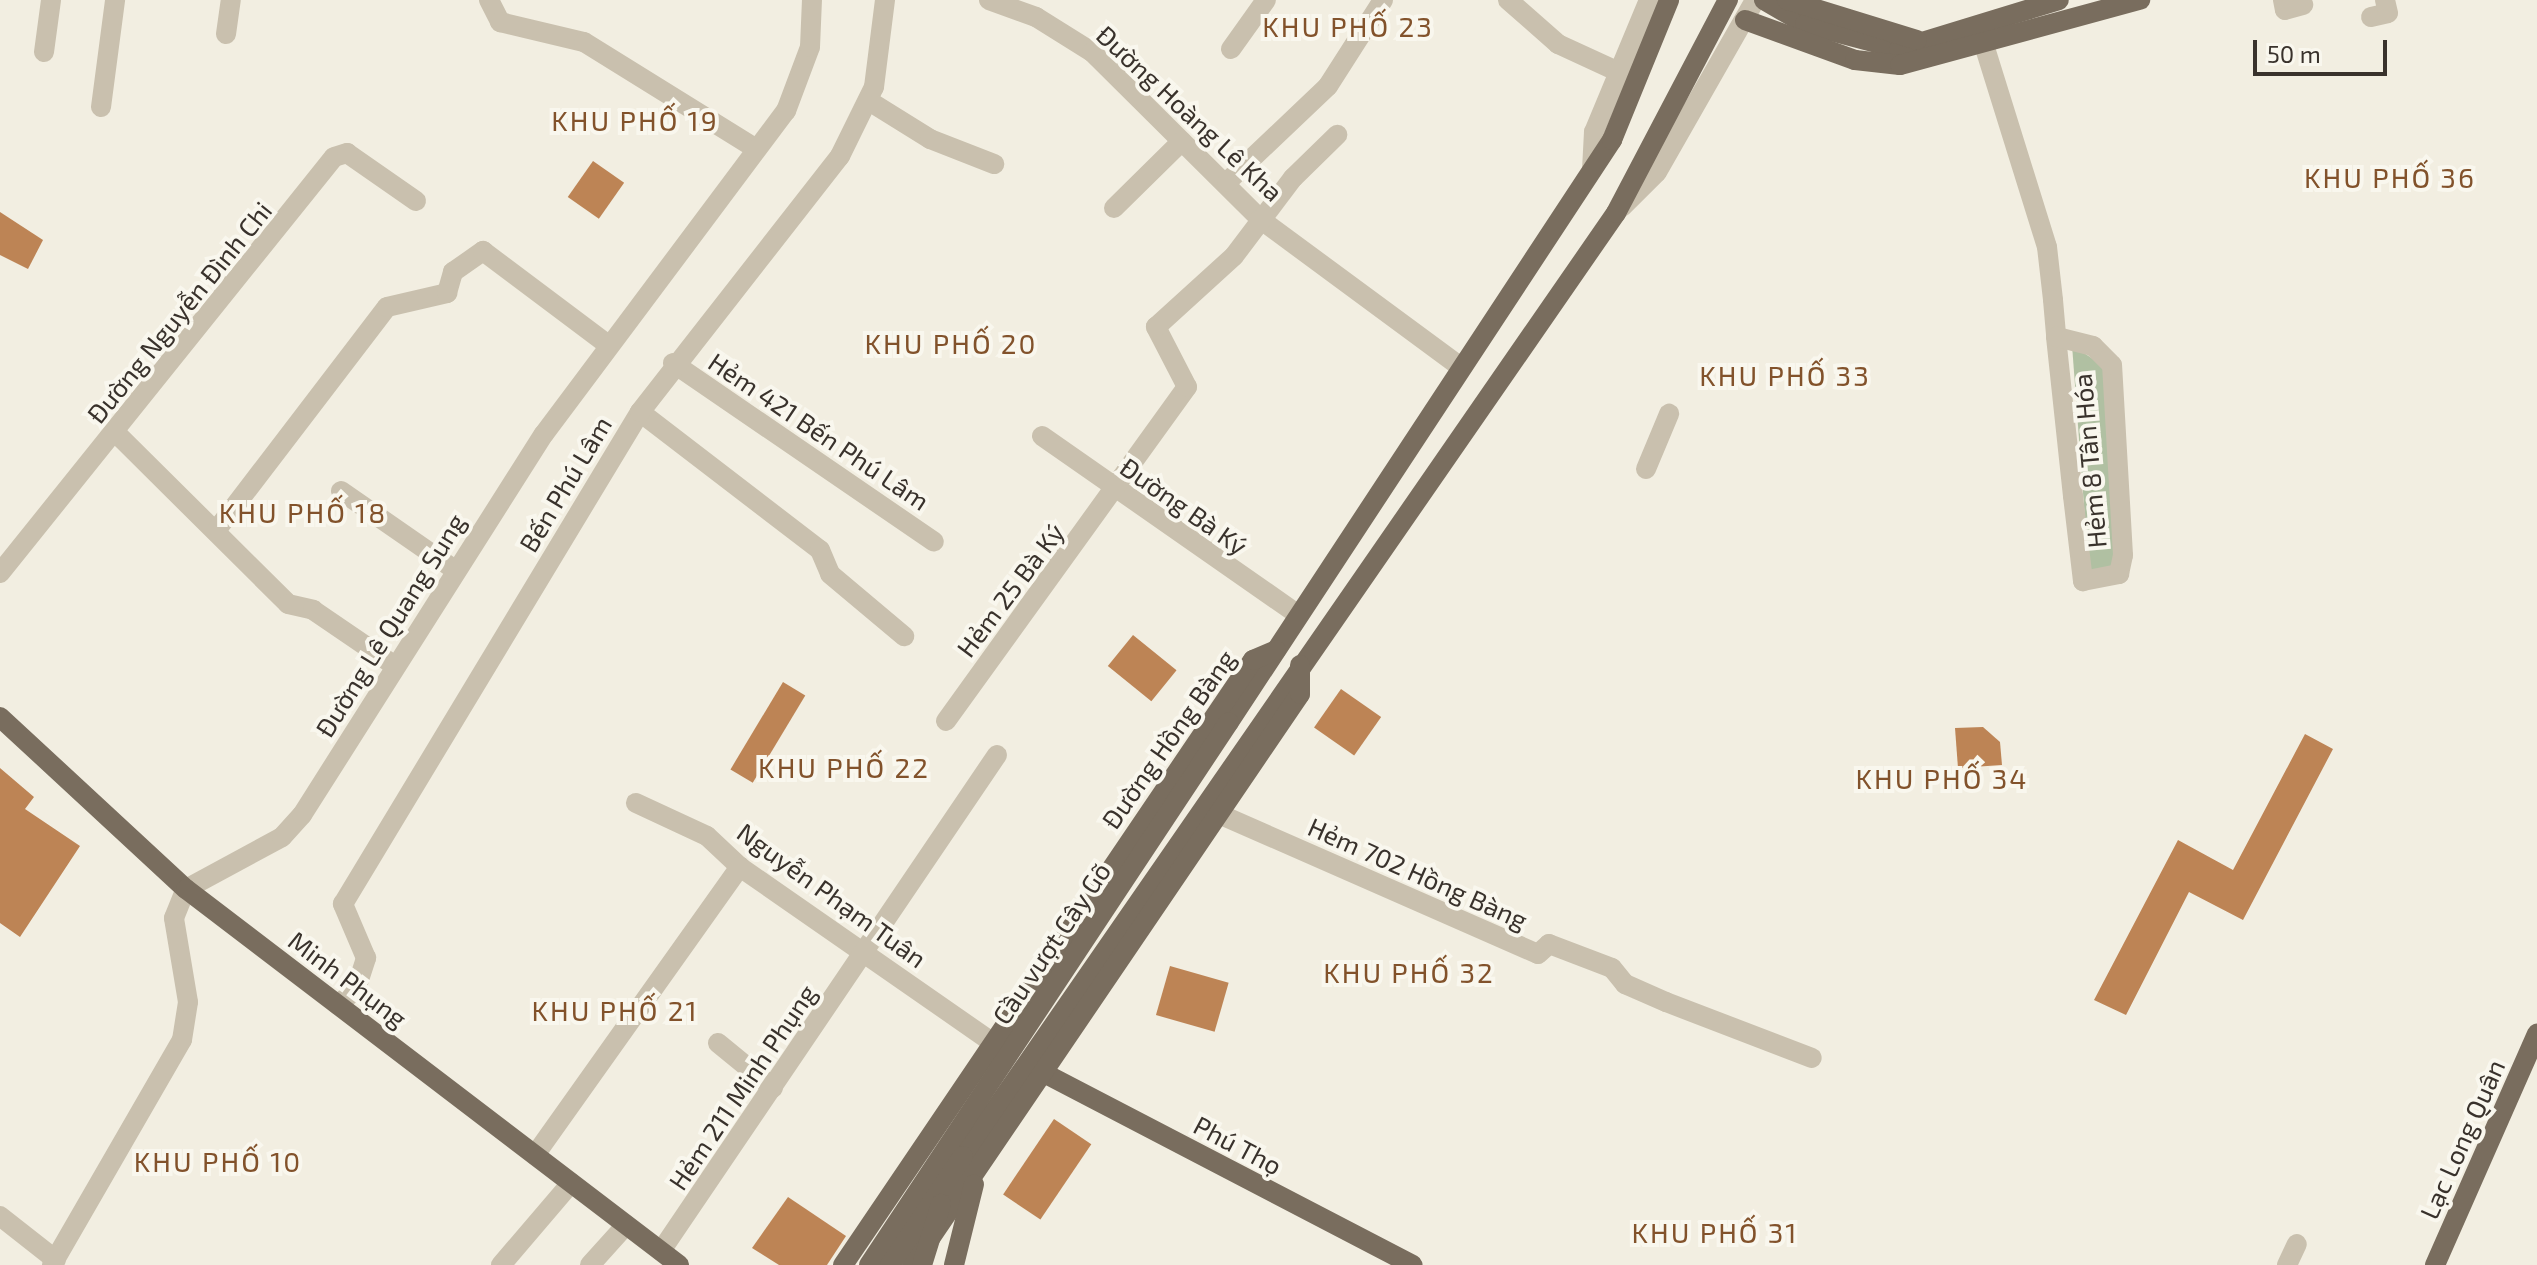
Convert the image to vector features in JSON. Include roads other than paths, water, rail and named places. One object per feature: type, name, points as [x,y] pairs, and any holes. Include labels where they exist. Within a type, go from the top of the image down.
[{"type":"main road","name":"Đường Hồng Bàng","points":[[843,1265],[1253,660],[1276,650],[1612,140],[1669,0]]},
{"type":"main road","points":[[912,1265],[1040,1071],[1300,694],[1300,665],[1616,213],[1728,0]]},
{"type":"main road","points":[[1764,0],[1805,24],[1899,49],[1932,45],[2031,5],[2059,0]]},
{"type":"main road","points":[[1787,0],[1932,45]]},
{"type":"main road","points":[[1739,18],[1786,40],[1881,64],[1985,48],[2140,0]]},
{"type":"main road","name":"Cầu vượt Cây Gõ","points":[[869,1265],[1276,650]]},
{"type":"main road","name":"Cầu vượt Cây Gõ","points":[[890,1265],[1300,665]]},
{"type":"main road","name":"Minh Phụng","points":[[0,717],[186,889],[679,1265]]},
{"type":"main road","name":"Lạc Long Quân","points":[[2435,1265],[2534,1047]]},
{"type":"main road","name":"Phú Thọ","points":[[1040,1071],[1412,1265]]},
{"type":"main road","points":[[954,1265],[985,1153]]},
{"type":"main road","name":"Cầu vượt Cây Gõ","points":[[922,1265],[963,1156]]},
{"type":"main road","points":[[880,1211],[892,1235],[926,1243]]},
{"type":"street","points":[[44,52],[51,0]]},
{"type":"street","points":[[101,107],[115,0]]},
{"type":"street","points":[[226,34],[231,0]]},
{"type":"street","points":[[489,0],[500,22],[584,42],[755,148]]},
{"type":"street","name":"Đường Lê Quang Sung","points":[[186,889],[294,826],[455,570],[607,344],[797,91],[812,0]]},
{"type":"street","name":"Bến Phú Lâm","points":[[338,1005],[356,989],[366,958],[343,904],[640,412],[673,363],[840,156],[869,101],[885,0]]},
{"type":"street","name":"Đường Hoàng Lê Kha","points":[[989,0],[1036,17],[1092,52],[1227,182],[1260,219],[1461,367]]},
{"type":"street","points":[[1231,49],[1266,0]]},
{"type":"street","points":[[1227,182],[1328,86],[1383,0]]},
{"type":"street","points":[[1508,0],[1558,44],[1621,73]]},
{"type":"street","name":"Đường Hồng Bàng","points":[[1592,170],[1594,132],[1649,0]]},
{"type":"street","points":[[1616,213],[1657,172],[1739,18],[1755,0]]},
{"type":"street","points":[[2371,17],[2388,13],[2385,0]]},
{"type":"street","name":"Hẻm 8 Tân Hóa","points":[[1985,48],[2047,247],[2056,337],[2077,512],[2083,581],[2119,574],[2123,555],[2112,365],[2093,346],[2056,337]]},
{"type":"street","points":[[869,101],[930,139],[994,164]]},
{"type":"street","points":[[1260,219],[1337,135]]},
{"type":"street","points":[[1114,208],[1182,141]]},
{"type":"street","name":"Đường Nguyễn Đình Chi","points":[[0,573],[334,157],[347,153],[416,201]]},
{"type":"street","name":"Hẻm 25 Bà Ký","points":[[946,721],[1117,491],[1187,387],[1156,327],[1234,256],[1260,219]]},
{"type":"street","points":[[218,528],[387,307],[447,293],[453,272],[483,251],[607,344]]},
{"type":"street","name":"Hẻm 421 Bến Phú Lâm","points":[[673,363],[934,542]]},
{"type":"street","points":[[640,412],[820,550],[830,574],[904,636]]},
{"type":"street","points":[[1646,469],[1669,414]]},
{"type":"street","points":[[115,432],[218,528],[288,604],[313,610],[395,666]]},
{"type":"street","name":"Đường Bà Ký","points":[[1042,436],[1299,615]]},
{"type":"street","points":[[341,491],[455,570]]},
{"type":"street","name":"Hẻm 211 Minh Phụng","points":[[661,1251],[997,755]]},
{"type":"street","name":"Nguyễn Phạm Tuân","points":[[636,803],[707,836],[740,867],[992,1042]]},
{"type":"street","name":"Hẻm 702 Hồng Bàng","points":[[1219,814],[1538,954],[1549,944],[1612,968],[1625,984],[1666,1002],[1812,1058]]},
{"type":"street","points":[[535,1155],[740,867]]},
{"type":"street","points":[[0,1216],[54,1262],[182,1040],[188,991],[174,918],[186,889]]},
{"type":"street","points":[[718,1043],[773,1088]]},
{"type":"street","points":[[501,1265],[571,1183]]},
{"type":"street","points":[[590,1265],[626,1225]]},
{"type":"street","points":[[2287,1265],[2297,1244]]},
{"type":"district","name":"KHU PHỐ 23","points":[[1348,26]]},
{"type":"district","name":"KHU PHỐ 19","points":[[635,120]]},
{"type":"district","name":"KHU PHỐ 36","points":[[2390,177]]},
{"type":"district","name":"KHU PHỐ 20","points":[[951,343]]},
{"type":"district","name":"KHU PHỐ 33","points":[[1785,375]]},
{"type":"district","name":"KHU PHỐ 18","points":[[303,512]]},
{"type":"district","name":"KHU PHỐ 22","points":[[844,767]]},
{"type":"district","name":"KHU PHỐ 34","points":[[1942,778]]},
{"type":"district","name":"KHU PHỐ 32","points":[[1409,972]]},
{"type":"district","name":"KHU PHỐ 21","points":[[615,1010]]},
{"type":"district","name":"KHU PHỐ 10","points":[[218,1161]]},
{"type":"district","name":"KHU PHỐ 31","points":[[1715,1232]]}]
